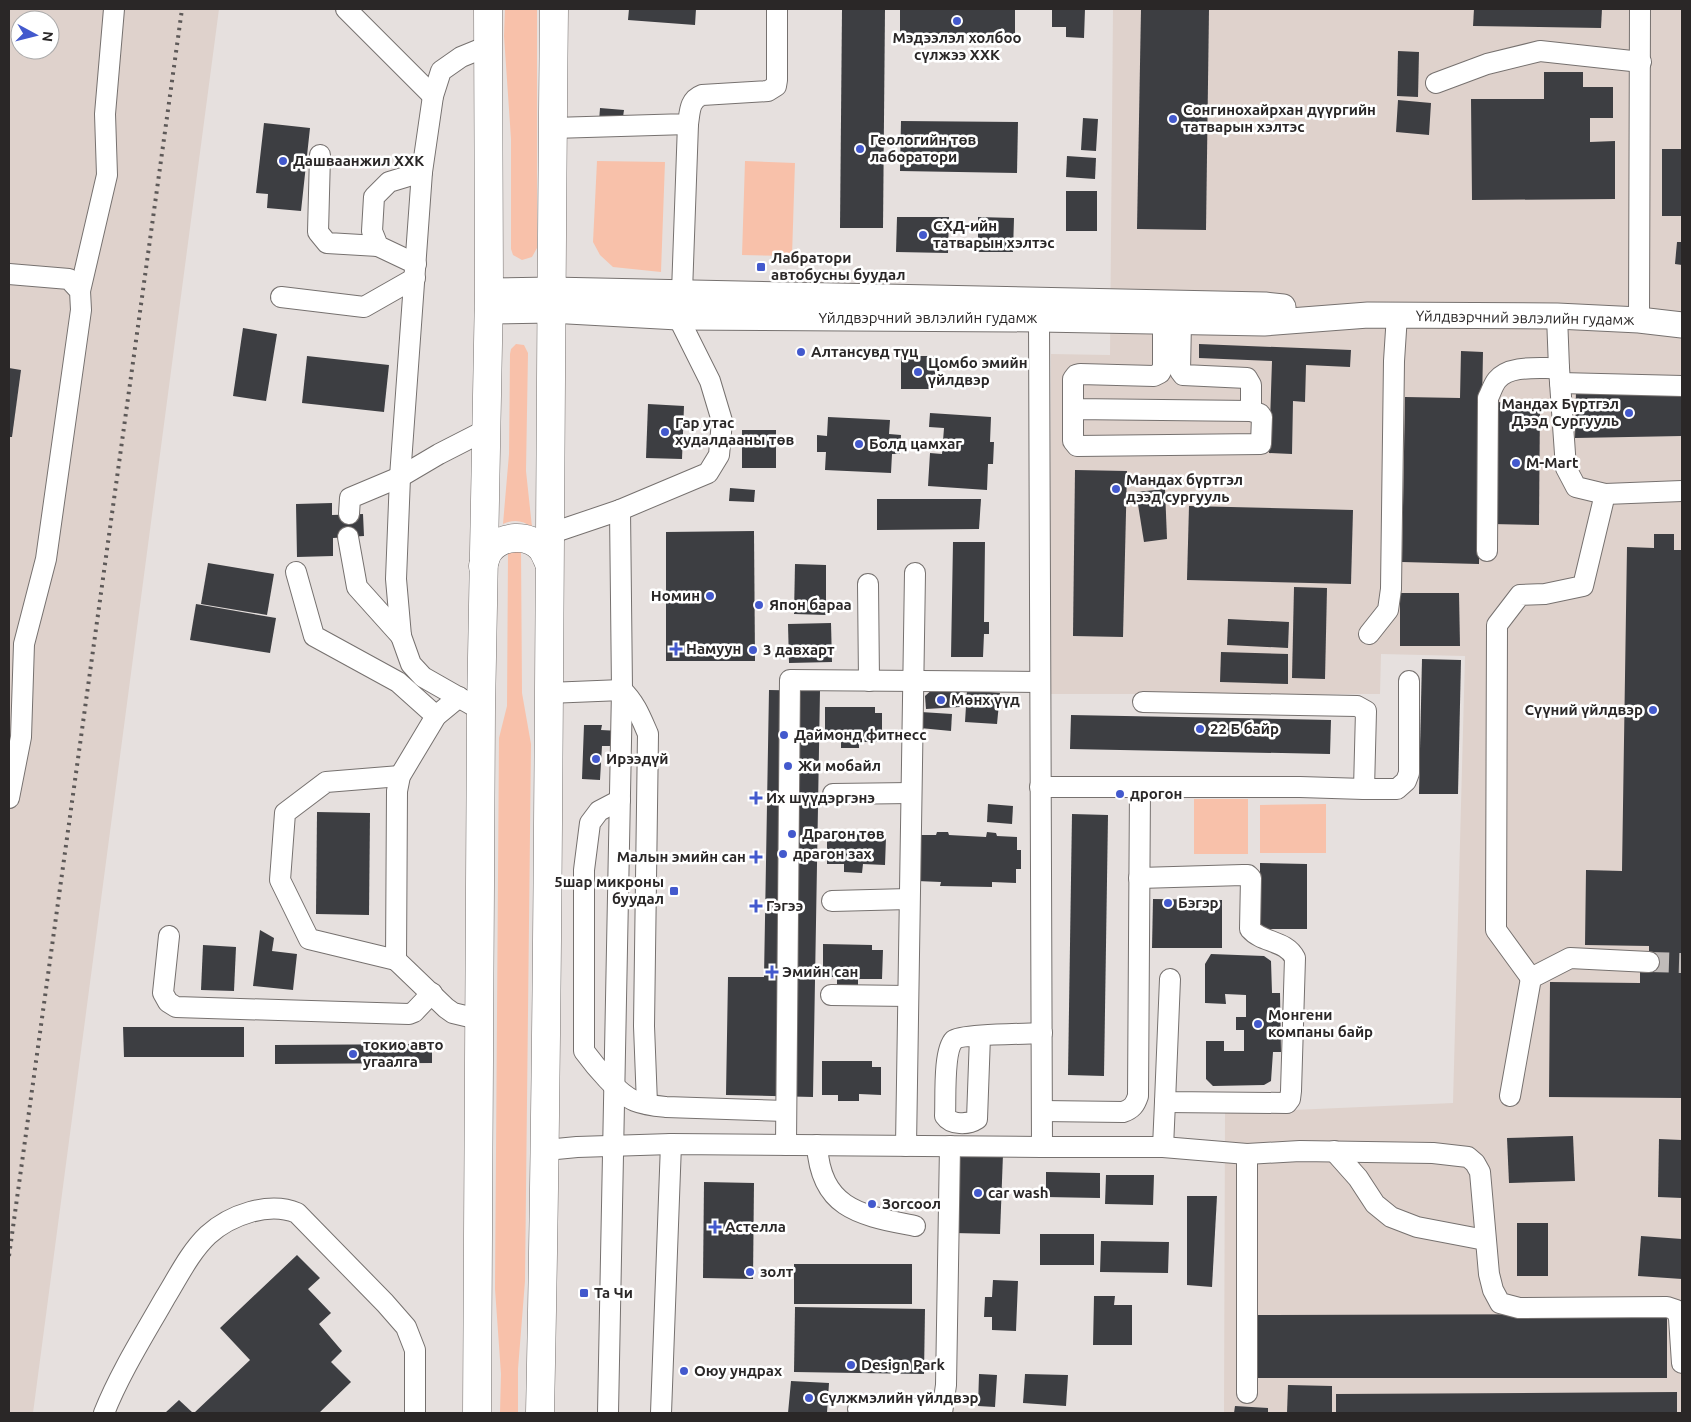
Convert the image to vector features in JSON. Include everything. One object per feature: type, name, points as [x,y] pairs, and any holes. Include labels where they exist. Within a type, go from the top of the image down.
[{"type":"highway","points":[[477,1413],[478,1019],[470,704],[483,566],[488,301],[488,9]]},
{"type":"highway","points":[[540,1413],[546,1150],[554,9]]},
{"type":"highway","points":[[483,566],[489,552],[500,542],[514,537],[529,540],[541,548],[549,563]]},
{"type":"main road","name":"Үйлдвэрчний эвлэлийн гудамж","points":[[488,301],[551,300],[680,304],[1039,319],[1264,323],[1368,315],[1557,316],[1640,320],[1682,325]]},
{"type":"main road","name":"Үйлдвэрчний эвлэлийн гудамж","points":[[680,304],[1264,305],[1368,315]]},
{"type":"street","points":[[9,798],[20,737],[24,644],[46,559],[80,310],[80,291],[107,175],[105,114],[114,9]]},
{"type":"street","points":[[346,9],[433,96]]},
{"type":"street","points":[[549,534],[620,510],[708,473],[719,455],[722,421],[710,381],[680,304],[688,124],[692,103],[702,95],[768,91],[776,86],[777,9]]},
{"type":"street","points":[[1640,9],[1640,320]]},
{"type":"street","points":[[470,704],[424,677],[412,664],[401,636],[396,579],[400,477],[422,172],[433,96],[441,71],[461,58],[488,46]]},
{"type":"street","points":[[1436,83],[1487,64],[1540,51],[1641,62]]},
{"type":"street","points":[[553,128],[688,124]]},
{"type":"street","points":[[320,155],[318,232],[327,243],[378,246],[415,271]]},
{"type":"street","points":[[378,246],[372,231],[374,197],[389,182],[422,172]]},
{"type":"street","points":[[281,297],[364,307],[415,271]]},
{"type":"street","points":[[9,274],[69,280],[80,291]]},
{"type":"street","points":[[1369,634],[1388,610],[1391,589],[1394,361],[1397,315]]},
{"type":"street","points":[[1557,316],[1559,376],[1566,468],[1576,487],[1606,494],[1682,491]]},
{"type":"street","points":[[1039,319],[1042,1147]]},
{"type":"street","points":[[1073,409],[1251,411],[1260,414],[1262,417],[1260,444],[1077,446],[1073,441],[1073,409],[1073,379],[1076,375],[1154,376],[1160,373],[1163,367],[1172,321]]},
{"type":"street","points":[[1172,321],[1180,370],[1183,375],[1247,378],[1252,384],[1251,411]]},
{"type":"street","points":[[1486,551],[1488,398],[1497,379],[1504,373],[1516,370],[1559,376],[1682,386]]},
{"type":"street","points":[[349,514],[350,498],[400,477],[486,430]]},
{"type":"street","points":[[1510,1096],[1531,978],[1496,930],[1496,624],[1520,595],[1545,594],[1583,586],[1606,494]]},
{"type":"street","points":[[608,1413],[622,690],[620,510]]},
{"type":"street","points":[[348,537],[357,587],[401,636]]},
{"type":"street","points":[[296,572],[314,636],[398,682],[436,716]]},
{"type":"street","points":[[906,1146],[910,793],[915,573]]},
{"type":"street","points":[[868,584],[869,681]]},
{"type":"street","points":[[786,1145],[790,680],[1040,682]]},
{"type":"street","points":[[1040,787],[1300,786],[1364,789],[1397,788],[1406,781],[1410,773],[1409,681]]},
{"type":"street","points":[[548,693],[622,690],[630,698],[648,734],[644,1026],[647,1104]]},
{"type":"street","points":[[1143,702],[1357,706],[1366,711],[1364,789]]},
{"type":"street","points":[[396,960],[397,791],[400,776],[436,716],[470,704]]},
{"type":"street","points":[[400,776],[326,782],[285,813],[280,880],[309,940],[396,960],[453,1013],[478,1019]]},
{"type":"street","points":[[1042,1111],[1123,1112],[1131,1109],[1138,1096],[1140,787]]},
{"type":"street","points":[[834,794],[910,793]]},
{"type":"street","points":[[620,800],[599,811],[590,822],[584,870],[584,1051],[595,1066],[615,1086],[633,1100],[666,1107],[786,1111]]},
{"type":"street","points":[[587,852],[619,853]]},
{"type":"street","points":[[1139,878],[1248,875],[1251,878],[1250,929],[1261,937],[1288,948],[1295,958],[1290,1100],[1287,1103],[1165,1102]]},
{"type":"street","points":[[832,900],[909,899]]},
{"type":"street","points":[[169,936],[163,993],[168,1002],[176,1007],[409,1014],[414,1012],[432,993]]},
{"type":"street","points":[[1531,978],[1570,958],[1649,962]]},
{"type":"street","points":[[1163,1147],[1170,979]]},
{"type":"street","points":[[831,995],[908,996]]},
{"type":"street","points":[[616,1028],[644,1026]]},
{"type":"street","points":[[980,1036],[1042,1033]]},
{"type":"street","points":[[546,1150],[671,1144],[1163,1147],[1247,1154],[1334,1151],[1433,1153],[1468,1157],[1475,1163],[1480,1172],[1488,1274],[1500,1303],[1519,1308],[1667,1307],[1676,1310],[1679,1318],[1682,1363]]},
{"type":"street","points":[[661,1413],[671,1144]]},
{"type":"street","points":[[817,1145],[819,1166],[827,1186],[840,1202],[862,1214],[915,1226]]},
{"type":"street","points":[[858,1409],[942,1411],[946,1385],[950,1146]]},
{"type":"street","points":[[1334,1151],[1358,1178],[1375,1204],[1391,1216],[1416,1227],[1485,1240]]},
{"type":"street","points":[[1247,1154],[1247,1392]]},
{"type":"street","points":[[104,1413],[139,1342],[189,1258],[208,1235],[228,1221],[251,1212],[276,1209],[290,1210],[297,1213],[406,1327],[415,1350],[415,1413]]},
{"type":"shaded area","points":[[9,9],[219,9],[33,1413],[9,1413]]},
{"type":"shaded area","points":[[505,9],[537,9],[537,248],[532,257],[522,260],[513,255],[511,249],[511,139],[504,36]]},
{"type":"shaded area","points":[[1113,9],[1682,9],[1682,1413],[1224,1413],[1225,1113],[1453,1103],[1465,656],[1381,654],[1380,694],[1050,694],[1051,354],[1110,355]]},
{"type":"shaded area","points":[[597,161],[665,162],[661,272],[613,267],[600,255],[593,242]]},
{"type":"shaded area","points":[[745,161],[795,163],[792,256],[742,255]]},
{"type":"shaded area","points":[[516,344],[524,345],[528,353],[526,471],[532,527],[518,521],[503,524],[509,454],[510,354],[511,349]]},
{"type":"shaded area","points":[[521,548],[522,693],[531,744],[525,1281],[518,1369],[518,1413],[500,1413],[501,1374],[495,1289],[499,738],[507,706],[508,552]]},
{"type":"shaded area","points":[[1194,799],[1248,799],[1248,854],[1194,854]]},
{"type":"shaded area","points":[[1326,804],[1326,853],[1260,853],[1260,805]]},
{"type":"building","points":[[629,9],[696,9],[695,25],[628,20]]},
{"type":"building","name":"Геологийн төв лаборатори","points":[[842,9],[885,9],[883,228],[840,228]]},
{"type":"building","name":"Мэдээлэл холбоо сүлжээ ХХК","points":[[900,9],[1015,9],[1015,35],[900,34]]},
{"type":"building","points":[[1052,9],[1085,9],[1084,38],[1066,37],[1066,27],[1052,27]]},
{"type":"building","name":"Сонгинохайрхан дүүргийн татварын хэлтэс","points":[[1141,9],[1209,9],[1206,230],[1137,229]]},
{"type":"building","points":[[1474,9],[1602,9],[1601,28],[1473,26]]},
{"type":"building","points":[[1398,51],[1419,52],[1418,97],[1397,96]]},
{"type":"building","points":[[1544,72],[1583,72],[1583,87],[1613,87],[1613,118],[1590,118],[1590,142],[1615,141],[1615,199],[1472,200],[1471,99],[1544,99]]},
{"type":"building","points":[[1398,100],[1431,103],[1429,135],[1396,132]]},
{"type":"building","points":[[600,108],[624,110],[622,124],[599,122]]},
{"type":"building","points":[[1083,118],[1098,119],[1096,151],[1081,150]]},
{"type":"building","points":[[901,121],[1018,122],[1017,173],[900,171]]},
{"type":"building","name":"Дашваанжил ХХК","points":[[264,123],[310,128],[301,211],[267,208],[268,194],[256,193]]},
{"type":"building","points":[[1662,149],[1682,149],[1682,216],[1662,216]]},
{"type":"building","points":[[1067,156],[1096,158],[1095,179],[1066,177]]},
{"type":"building","points":[[1066,191],[1097,191],[1097,231],[1066,231]]},
{"type":"building","name":"СХД-ийн татварын хэлтэс","points":[[897,217],[949,217],[948,253],[896,252]]},
{"type":"building","points":[[978,217],[1014,218],[1013,252],[978,252]]},
{"type":"building","points":[[1677,242],[1682,242],[1682,265],[1675,264]]},
{"type":"building","points":[[243,328],[277,334],[266,401],[233,396]]},
{"type":"building","points":[[1199,344],[1351,350],[1350,367],[1306,365],[1305,402],[1293,401],[1292,454],[1269,453],[1272,361],[1199,358]]},
{"type":"building","points":[[1461,351],[1483,352],[1479,564],[1402,562],[1405,397],[1460,398]]},
{"type":"building","points":[[307,356],[389,365],[384,412],[302,403]]},
{"type":"building","name":"Цомбо эмийн үйлдвэр","points":[[901,356],[935,356],[935,389],[901,389]]},
{"type":"building","points":[[9,368],[21,370],[12,437],[9,437]]},
{"type":"building","name":"Мандах Бүртгэл Дээд Сургууль","points":[[1682,389],[1682,436],[1575,438],[1576,390]]},
{"type":"building","name":"M-Mart","points":[[1493,402],[1540,403],[1539,525],[1492,524]]},
{"type":"building","name":"Гар утас худалдааны төв","points":[[648,404],[684,406],[682,459],[646,458]]},
{"type":"building","points":[[930,413],[991,417],[990,442],[994,442],[993,464],[988,464],[987,490],[928,486],[930,453],[942,454],[944,428],[929,427]]},
{"type":"building","name":"Болд цамхаг","points":[[828,417],[890,420],[889,434],[901,435],[900,454],[892,454],[891,473],[825,470],[826,452],[817,452],[817,435],[827,436]]},
{"type":"building","points":[[742,430],[776,430],[776,468],[742,468]]},
{"type":"building","points":[[1075,470],[1127,471],[1123,637],[1073,636]]},
{"type":"building","points":[[730,488],[755,490],[754,502],[729,501]]},
{"type":"building","points":[[1165,489],[1167,539],[1144,542],[1136,492]]},
{"type":"building","points":[[877,499],[981,499],[979,529],[877,530]]},
{"type":"building","points":[[332,503],[332,515],[363,514],[364,536],[333,538],[333,556],[297,557],[296,504]]},
{"type":"building","points":[[1189,506],[1353,510],[1351,584],[1187,580]]},
{"type":"building","name":"Номин","points":[[754,531],[755,661],[666,661],[666,532]]},
{"type":"building","name":"Сүүний үйлдвэр","points":[[1654,534],[1674,534],[1674,550],[1682,550],[1682,1098],[1549,1097],[1550,982],[1640,983],[1640,972],[1649,973],[1649,946],[1585,945],[1586,870],[1622,871],[1627,547],[1654,548]]},
{"type":"building","points":[[953,542],[985,542],[984,622],[989,622],[989,634],[984,634],[983,657],[951,657]]},
{"type":"building","points":[[208,563],[274,574],[267,615],[201,604]]},
{"type":"building","points":[[795,564],[826,565],[826,615],[794,614]]},
{"type":"building","points":[[1294,587],[1327,588],[1325,679],[1292,678]]},
{"type":"building","points":[[1400,593],[1459,593],[1460,646],[1400,646]]},
{"type":"building","points":[[196,604],[276,618],[270,653],[190,640]]},
{"type":"building","points":[[1228,619],[1289,622],[1288,648],[1227,645]]},
{"type":"building","points":[[831,623],[832,662],[789,663],[788,624]]},
{"type":"building","points":[[1221,652],[1288,654],[1288,684],[1220,682]]},
{"type":"building","points":[[1422,659],[1461,660],[1458,794],[1419,794]]},
{"type":"building","points":[[934,688],[960,688],[960,707],[926,709],[925,696]]},
{"type":"building","name":"Драгон төв","points":[[769,690],[820,691],[813,1097],[726,1095],[728,977],[764,977]]},
{"type":"building","points":[[967,690],[1000,693],[997,724],[965,722]]},
{"type":"building","points":[[825,707],[875,707],[875,713],[882,713],[882,742],[859,742],[859,748],[841,748],[841,741],[825,741]]},
{"type":"building","points":[[921,712],[952,714],[951,731],[920,728]]},
{"type":"building","name":"22 Б байр","points":[[1071,715],[1331,720],[1330,754],[1070,749]]},
{"type":"building","points":[[584,725],[602,725],[601,730],[620,731],[620,746],[602,746],[600,780],[582,779]]},
{"type":"building","points":[[988,804],[1013,806],[1012,824],[987,822]]},
{"type":"building","points":[[317,812],[370,813],[369,915],[316,914]]},
{"type":"building","points":[[1072,814],[1108,815],[1104,1076],[1068,1075]]},
{"type":"building","points":[[827,830],[876,830],[876,836],[886,837],[885,865],[863,864],[862,873],[844,872],[844,864],[827,864]]},
{"type":"building","points":[[937,832],[948,832],[949,835],[986,837],[987,832],[996,833],[997,836],[1017,837],[1017,850],[1021,850],[1021,869],[1016,869],[1016,883],[992,882],[992,887],[940,886],[941,882],[917,881],[919,835],[936,835]]},
{"type":"building","points":[[1260,863],[1307,864],[1307,929],[1260,929]]},
{"type":"building","points":[[1153,899],[1222,900],[1222,948],[1152,948]]},
{"type":"building","points":[[260,930],[274,938],[272,951],[297,954],[293,990],[253,986]]},
{"type":"building","points":[[823,944],[872,945],[872,950],[883,950],[882,979],[858,979],[858,986],[837,985],[837,977],[823,977]]},
{"type":"building","points":[[203,945],[236,947],[234,991],[201,990]]},
{"type":"building","name":"Монгени компаны байр","points":[[1211,954],[1264,956],[1271,961],[1272,993],[1280,993],[1281,1052],[1273,1052],[1271,1081],[1264,1085],[1213,1086],[1206,1079],[1206,1041],[1224,1041],[1224,1051],[1244,1051],[1244,1030],[1236,1030],[1236,1017],[1246,1017],[1246,995],[1225,994],[1226,1004],[1205,1003],[1205,964]]},
{"type":"building","points":[[123,1027],[244,1027],[244,1057],[124,1057]]},
{"type":"building","name":"токио авто угаалга","points":[[432,1044],[432,1063],[275,1064],[275,1045]]},
{"type":"building","points":[[822,1061],[872,1061],[872,1067],[881,1067],[881,1095],[859,1094],[859,1101],[838,1101],[838,1095],[822,1095]]},
{"type":"building","points":[[1573,1136],[1575,1181],[1509,1183],[1507,1138]]},
{"type":"building","points":[[1659,1139],[1682,1140],[1682,1198],[1658,1197]]},
{"type":"building","name":"car wash","points":[[954,1153],[1003,1154],[1000,1234],[953,1233]]},
{"type":"building","points":[[1046,1172],[1100,1173],[1100,1198],[1046,1197]]},
{"type":"building","points":[[1106,1175],[1154,1175],[1153,1205],[1105,1204]]},
{"type":"building","points":[[704,1182],[754,1183],[753,1279],[703,1278]]},
{"type":"building","points":[[1187,1196],[1217,1196],[1212,1287],[1187,1285]]},
{"type":"building","points":[[1517,1223],[1548,1223],[1548,1276],[1517,1276]]},
{"type":"building","points":[[1040,1234],[1094,1234],[1094,1265],[1040,1265]]},
{"type":"building","points":[[1641,1236],[1682,1239],[1682,1279],[1638,1276]]},
{"type":"building","points":[[1101,1241],[1169,1242],[1168,1273],[1100,1272]]},
{"type":"building","points":[[297,1255],[320,1278],[308,1289],[331,1313],[319,1324],[342,1351],[331,1362],[351,1382],[319,1413],[194,1413],[250,1360],[220,1328]]},
{"type":"building","points":[[794,1264],[912,1264],[912,1304],[794,1304]]},
{"type":"building","points":[[993,1280],[1018,1281],[1016,1331],[992,1330],[992,1317],[984,1317],[985,1297],[992,1297]]},
{"type":"building","points":[[1094,1296],[1115,1296],[1114,1305],[1132,1305],[1132,1345],[1093,1345]]},
{"type":"building","points":[[795,1307],[925,1309],[924,1374],[794,1372]]},
{"type":"building","points":[[1667,1314],[1667,1378],[1256,1378],[1256,1315]]},
{"type":"building","points":[[979,1374],[997,1375],[995,1407],[978,1406]]},
{"type":"building","points":[[1025,1374],[1068,1375],[1066,1406],[1023,1403]]},
{"type":"building","name":"Сүлжмэлийн үйлдвэр","points":[[791,1381],[829,1383],[827,1413],[788,1413]]},
{"type":"building","points":[[1288,1385],[1332,1386],[1332,1413],[1287,1413]]},
{"type":"building","points":[[1677,1392],[1677,1413],[1336,1413],[1336,1394]]},
{"type":"building","points":[[179,1400],[193,1413],[165,1413]]},
{"type":"building","points":[[1235,1406],[1268,1408],[1268,1413],[1234,1413]]},
{"type":"tunnel","points":[[1649,962],[1682,963]]},
{"type":"railway","points":[[9,1256],[182,9]]},
{"type":"place","name":"Мэдээлэл холбоо сүлжээ ХХК","points":[[957,21]]},
{"type":"place","name":"Сонгинохайрхан дүүргийн татварын хэлтэс","points":[[1173,119]]},
{"type":"place","name":"Геологийн төв лаборатори","points":[[860,149]]},
{"type":"place","name":"Дашваанжил ХХК","points":[[283,161]]},
{"type":"place","name":"СХД-ийн татварын хэлтэс","points":[[923,235]]},
{"type":"place","name":"Лабратори автобусны буудал","points":[[761,267]]},
{"type":"place","name":"Алтансувд түц","points":[[801,352]]},
{"type":"place","name":"Цомбо эмийн үйлдвэр","points":[[918,372]]},
{"type":"place","name":"Мандах Бүртгэл Дээд Сургууль","points":[[1629,413]]},
{"type":"place","name":"Гар утас худалдааны төв","points":[[665,432]]},
{"type":"place","name":"Болд цамхаг","points":[[859,444]]},
{"type":"place","name":"M-Mart","points":[[1516,463]]},
{"type":"place","name":"Мандах бүртгэл дээд сургууль","points":[[1116,489]]},
{"type":"place","name":"Номин","points":[[710,596]]},
{"type":"place","name":"Япон бараа","points":[[759,605]]},
{"type":"place","name":"Намуун","points":[[676,649]]},
{"type":"place","name":"3 давхарт","points":[[753,650]]},
{"type":"place","name":"Мөнх үүд","points":[[941,700]]},
{"type":"place","name":"Сүүний үйлдвэр","points":[[1653,710]]},
{"type":"place","name":"22 Б байр","points":[[1200,729]]},
{"type":"place","name":"Даймонд фитнесс","points":[[784,735]]},
{"type":"place","name":"Ирээдүй","points":[[596,759]]},
{"type":"place","name":"Жи мобайл","points":[[788,766]]},
{"type":"place","name":"дрогон","points":[[1120,794]]},
{"type":"place","name":"Их шүүдэргэнэ","points":[[756,798]]},
{"type":"place","name":"Драгон төв","points":[[792,834]]},
{"type":"place","name":"драгон зах","points":[[783,854]]},
{"type":"place","name":"Малын эмийн сан","points":[[756,857]]},
{"type":"place","name":"5шар микроны буудал","points":[[674,891]]},
{"type":"place","name":"Бэгэр","points":[[1168,903]]},
{"type":"place","name":"Гэгээ","points":[[756,906]]},
{"type":"place","name":"Эмийн сан","points":[[772,972]]},
{"type":"place","name":"Монгени компаны байр","points":[[1258,1024]]},
{"type":"place","name":"токио авто угаалга","points":[[353,1054]]},
{"type":"place","name":"car wash","points":[[978,1193]]},
{"type":"place","name":"Зогсоол","points":[[872,1204]]},
{"type":"place","name":"Астелла","points":[[715,1227]]},
{"type":"place","name":"золт","points":[[750,1272]]},
{"type":"place","name":"Та Чи","points":[[584,1293]]},
{"type":"place","name":"Design Park","points":[[851,1365]]},
{"type":"place","name":"Оюу ундрах","points":[[684,1371]]},
{"type":"place","name":"Сүлжмэлийн үйлдвэр","points":[[809,1398]]}]
